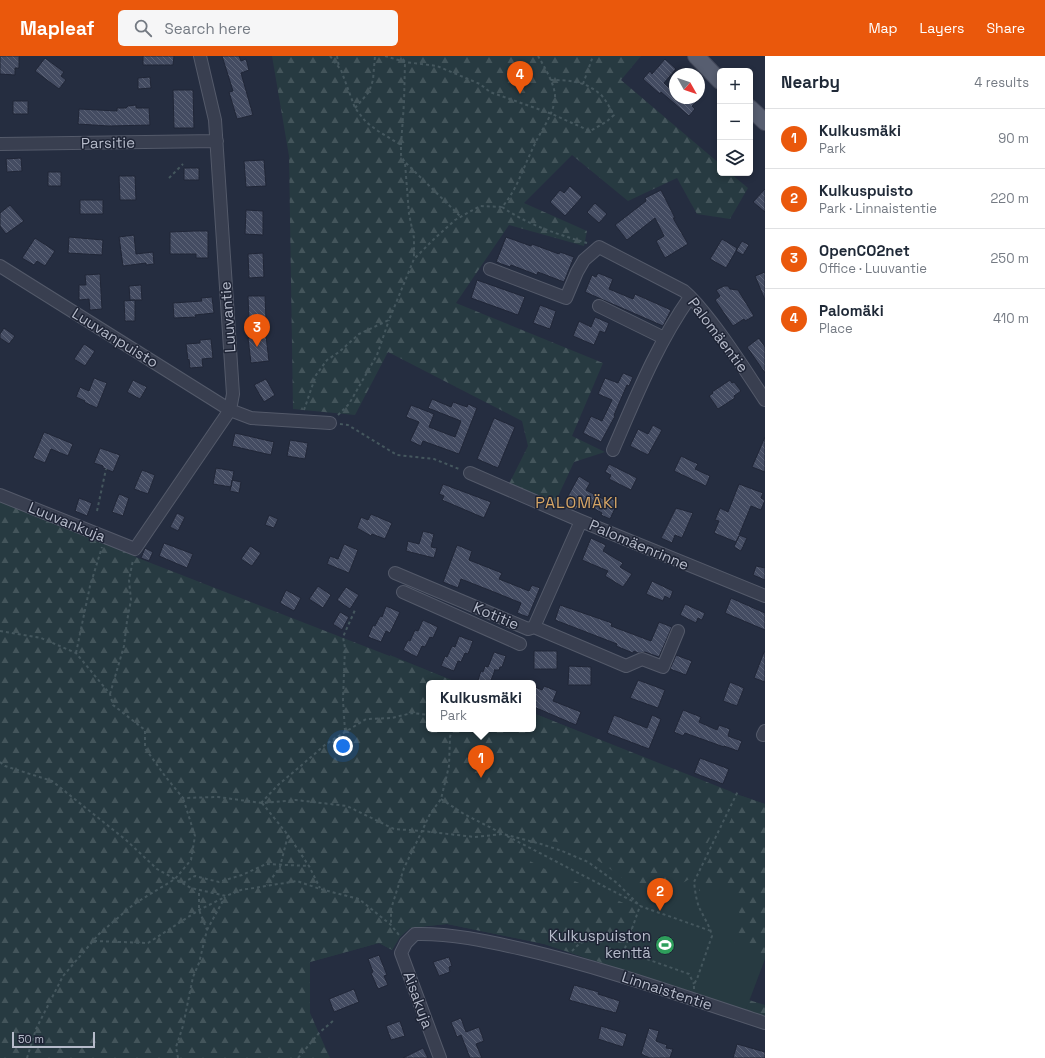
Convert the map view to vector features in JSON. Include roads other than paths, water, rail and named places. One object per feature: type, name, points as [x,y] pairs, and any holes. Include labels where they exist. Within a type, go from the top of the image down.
[{"type":"main road","points":[[696,56],[717,77]]},
{"type":"main road","points":[[753,111],[765,122]]},
{"type":"street","name":"Luuvantie","points":[[135,549],[230,410],[233,394],[215,120],[200,56]]},
{"type":"street","name":"Parsitie","points":[[0,144],[217,141]]},
{"type":"street","name":"Palomäentie","points":[[490,270],[566,298],[584,260],[599,247],[684,291],[702,309],[727,342],[765,400]]},
{"type":"street","name":"Luuvanpuisto","points":[[0,266],[230,410],[252,418],[330,423]]},
{"type":"street","points":[[613,450],[648,370],[664,338],[690,297]]},
{"type":"street","points":[[599,306],[664,338]]},
{"type":"street","name":"Palomäenrinne","points":[[470,473],[581,521],[765,596]]},
{"type":"street","name":"Luuvankuja","points":[[0,495],[135,549]]},
{"type":"street","name":"Kotitie","points":[[395,573],[528,629],[534,627],[581,521]]},
{"type":"street","points":[[403,592],[520,644]]},
{"type":"street","points":[[463,619],[469,604]]},
{"type":"street","points":[[534,627],[626,666],[642,659],[663,667],[678,632]]},
{"type":"street","name":"Linnaistentie","points":[[406,943],[414,934],[434,934],[500,944],[565,958],[765,1023]]},
{"type":"street","name":"Aisakuja","points":[[406,943],[401,953],[440,1058]]},
{"type":"place","name":"Palomäki","points":[[520,94]]},
{"type":"place","name":"OpenCO2net","points":[[257,347]]},
{"type":"place","name":"Kulkusmäki","points":[[481,778]]},
{"type":"place","name":"Kulkuspuisto","points":[[660,911]]},
{"type":"place","name":"Kulkuspuiston kenttä","points":[[665,945]]},
{"type":"district","name":"PALOMÄKI","points":[[577,502]]}]
